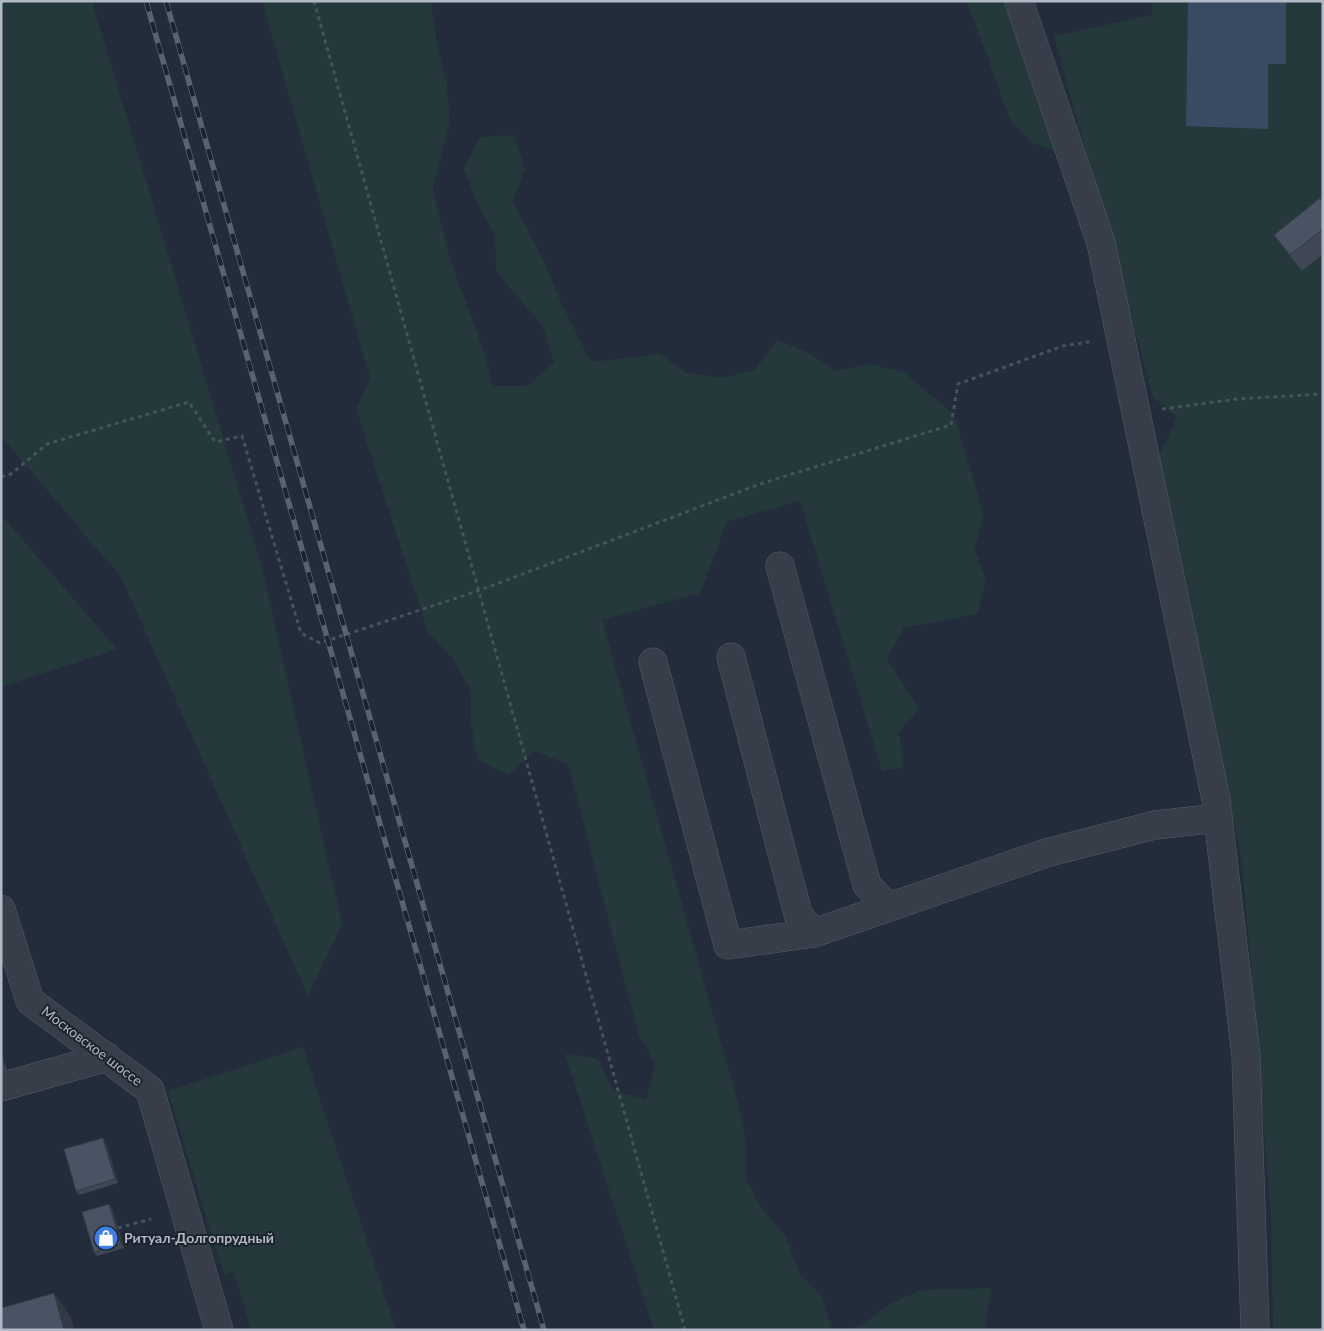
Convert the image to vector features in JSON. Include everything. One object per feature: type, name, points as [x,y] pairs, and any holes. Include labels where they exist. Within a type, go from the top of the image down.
[{"type":"lane","points":[[1019,1],[1101,243],[1122,336],[1218,818],[1246,1056],[1255,1330]]},
{"type":"lane","points":[[780,566],[867,885],[888,908]]},
{"type":"lane","points":[[731,657],[798,914],[814,933]]},
{"type":"lane","points":[[654,662],[728,945],[814,933],[1046,853],[1156,825],[1218,818]]},
{"type":"lane","name":"Московское шоссе","points":[[1,909],[30,1001],[150,1090],[219,1330]]},
{"type":"lane","points":[[1,1087],[107,1057]]},
{"type":"path","points":[[314,1],[685,1330]]},
{"type":"path","points":[[1,477],[11,474],[47,444],[189,402],[215,442],[242,436],[301,633],[320,643],[478,590],[760,484],[951,425],[958,384],[1063,346],[1122,336]]},
{"type":"path","points":[[1136,413],[1237,398],[1323,394]]},
{"type":"path","points":[[118,1228],[151,1219]]},
{"type":"shaded area","points":[[1,1],[92,1],[261,563],[342,924],[308,996],[121,577],[1,436]]},
{"type":"shaded area","points":[[262,1],[431,1],[438,50],[447,85],[450,122],[433,190],[450,259],[485,354],[493,386],[527,386],[554,362],[543,327],[496,271],[495,236],[477,202],[464,169],[480,137],[514,135],[525,169],[513,202],[546,265],[559,298],[591,362],[660,354],[687,373],[722,378],[755,370],[777,340],[809,353],[836,371],[869,364],[903,372],[954,414],[984,516],[975,549],[986,582],[977,614],[904,628],[887,659],[919,709],[899,732],[904,767],[882,771],[800,501],[727,522],[700,593],[602,620],[740,1110],[746,1145],[746,1180],[763,1210],[786,1237],[799,1273],[822,1296],[832,1330],[654,1330],[565,1054],[598,1059],[613,1091],[646,1099],[655,1065],[638,1033],[568,764],[533,751],[509,775],[477,759],[471,723],[470,689],[452,658],[428,632],[356,409],[370,378]]},
{"type":"shaded area","points":[[967,1],[1008,1],[1058,152],[1032,143],[1011,122]]},
{"type":"shaded area","points":[[1152,1],[1323,1],[1323,1330],[1273,1330],[1271,1217],[1242,861],[1158,458],[1177,417],[1153,397],[1054,36],[1152,15]]},
{"type":"shaded area","points":[[1,515],[117,649],[1,687]]},
{"type":"shaded area","points":[[303,1047],[396,1330],[251,1330],[234,1272],[224,1275],[168,1091]]},
{"type":"shaded area","points":[[992,1288],[985,1323],[988,1330],[837,1330],[861,1326],[889,1304],[922,1290]]},
{"type":"water","points":[[1188,1],[1286,1],[1286,64],[1268,64],[1268,129],[1186,126]]},
{"type":"building","points":[[1320,198],[1323,202],[1323,229],[1290,255],[1274,235]]},
{"type":"building","points":[[103,1138],[115,1179],[76,1191],[64,1149]]},
{"type":"building","name":"Ритуал-Долгопрудный","points":[[109,1204],[121,1244],[94,1252],[82,1212]]},
{"type":"building","points":[[54,1293],[64,1330],[1,1330],[1,1308]]},
{"type":"railway","points":[[146,1],[524,1330]]},
{"type":"railway","points":[[166,1],[544,1330]]},
{"type":"place","name":"Ритуал-Долгопрудный","points":[[106,1238]]}]
